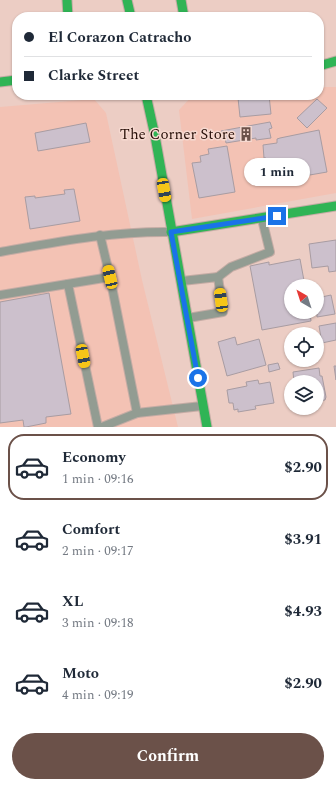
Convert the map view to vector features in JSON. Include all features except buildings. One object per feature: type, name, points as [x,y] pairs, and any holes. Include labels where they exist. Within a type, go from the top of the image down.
[{"type":"main road","points":[[67,0],[68,12]]},
{"type":"main road","points":[[181,0],[183,12]]},
{"type":"main road","points":[[324,65],[336,61]]},
{"type":"main road","points":[[324,66],[336,65]]},
{"type":"main road","points":[[3,81],[12,75]]},
{"type":"main road","points":[[147,100],[155,136],[207,427]]},
{"type":"main road","points":[[171,232],[262,219],[336,206]]},
{"type":"lane","points":[[181,281],[218,277],[231,267],[270,252],[262,219]]},
{"type":"lane","points":[[0,252],[100,235],[139,232],[171,232]]},
{"type":"lane","points":[[100,235],[110,277],[137,413]]},
{"type":"lane","points":[[0,295],[110,277]]},
{"type":"lane","points":[[188,318],[223,312],[218,277]]},
{"type":"lane","points":[[68,284],[98,427]]},
{"type":"lane","points":[[102,427],[137,413],[203,406]]},
{"type":"shaded area","points":[[324,87],[336,87],[336,193],[192,219],[179,110],[188,100],[324,100]]},
{"type":"shaded area","points":[[95,100],[106,113],[142,280],[178,427],[0,427],[0,107]]},
{"type":"traffic: fast","points":[[67,0],[68,12]]},
{"type":"traffic: fast","points":[[127,0],[130,12]]},
{"type":"traffic: fast","points":[[181,0],[183,12]]},
{"type":"traffic: fast","points":[[324,65],[336,61]]},
{"type":"traffic: fast","points":[[0,82],[12,81]]},
{"type":"traffic: fast","points":[[147,100],[155,136],[207,427]]},
{"type":"traffic: fast","points":[[171,232],[336,206]]},
{"type":"place","name":"The Corner Store","points":[[246,134]]},
{"type":"route","points":[[198,378],[171,232],[277,216]]}]
